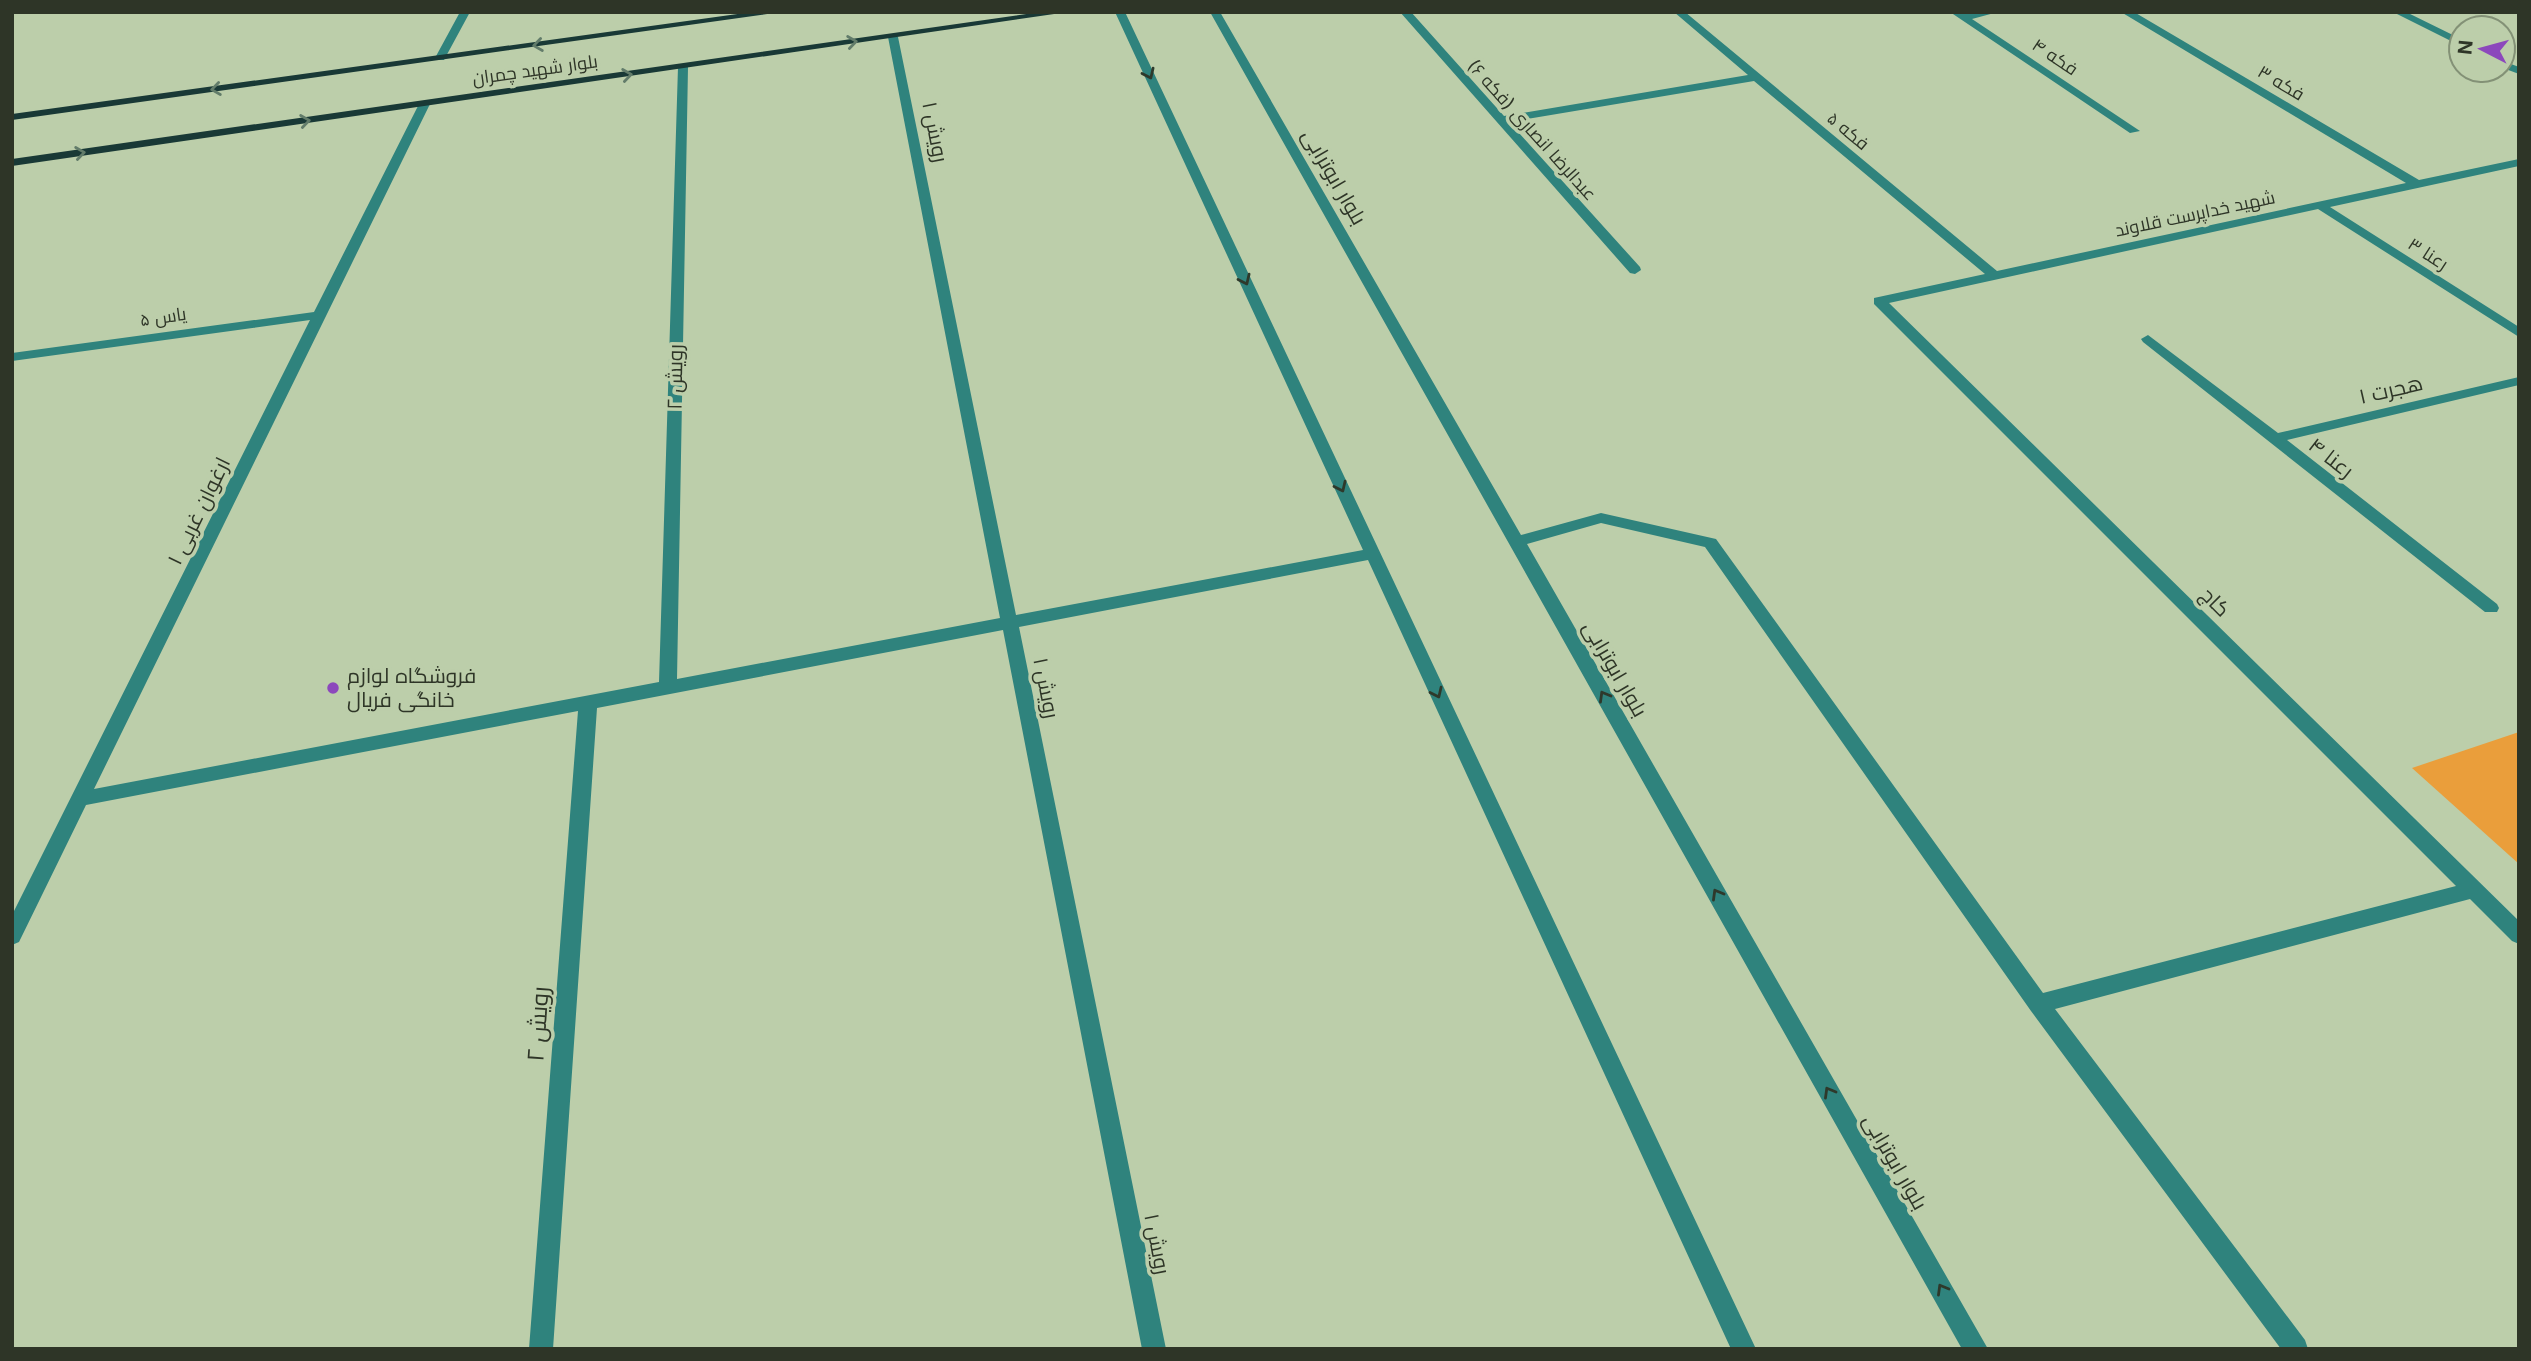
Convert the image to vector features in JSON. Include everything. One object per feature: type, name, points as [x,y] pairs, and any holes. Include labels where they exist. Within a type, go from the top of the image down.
[{"type":"main road","name":"بلوار شهید چمران","points":[[12,117],[776,12]]},
{"type":"main road","name":"بلوار شهید چمران","points":[[12,163],[1063,12]]},
{"type":"street","points":[[440,58],[464,12]]},
{"type":"street","points":[[1121,12],[1744,1349]]},
{"type":"street","name":"بلوار ابوترابی","points":[[1215,12],[1976,1349]]},
{"type":"street","name":"عبدالرضا انصاری (فکه ۶)","points":[[1405,12],[1635,270]]},
{"type":"street","name":"فکه ۵","points":[[1678,12],[1995,276]]},
{"type":"street","points":[[1959,15],[1993,12]]},
{"type":"street","name":"فکه ۳","points":[[2126,12],[2417,184]]},
{"type":"street","points":[[2398,12],[2447,36]]},
{"type":"street","name":"فکه ۴","points":[[1959,15],[2134,131]]},
{"type":"street","name":"رویش ۱","points":[[893,37],[1154,1349]]},
{"type":"street","name":"رویش ۲","points":[[668,687],[683,67]]},
{"type":"street","points":[[1500,120],[1756,77]]},
{"type":"street","name":"ارغوان غربی ۱","points":[[14,930],[424,104]]},
{"type":"street","name":"شهید خداپرست قلاوند","points":[[1879,301],[2519,162]]},
{"type":"street","name":"رعنا ۳","points":[[2319,205],[2519,333]]},
{"type":"street","name":"کاج","points":[[1879,301],[2519,935]]},
{"type":"street","name":"یاس ۵","points":[[12,357],[320,315]]},
{"type":"street","name":"رعنا ۴","points":[[2148,339],[2491,608]]},
{"type":"street","name":"هجرت ۱","points":[[2273,439],[2519,381]]},
{"type":"street","points":[[1516,542],[1601,518],[1710,543],[2038,1004],[2296,1349]]},
{"type":"street","points":[[80,799],[1373,554]]},
{"type":"street","name":"رویش ۲","points":[[541,1349],[588,703]]},
{"type":"street","points":[[2038,1004],[2473,890]]},
{"type":"shaded area","points":[[2519,732],[2519,864],[2412,768]]},
{"type":"place","name":"فروشگاه لوازم خانگی فریال","points":[[333,688]]}]
